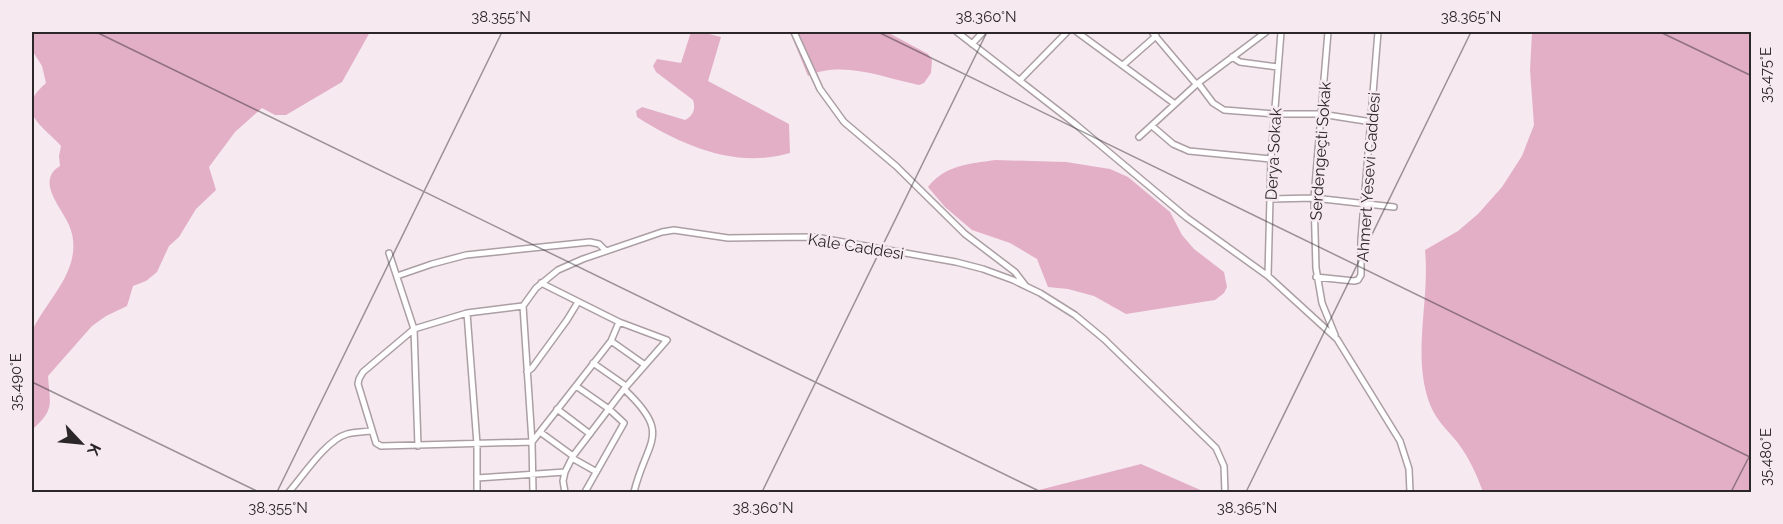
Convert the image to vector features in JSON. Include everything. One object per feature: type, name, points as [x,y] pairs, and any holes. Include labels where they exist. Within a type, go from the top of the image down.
[{"type":"street","points":[[794,32],[820,88],[844,122],[896,166],[964,234],[1015,272],[1026,286]]},
{"type":"street","points":[[957,32],[1074,123],[1186,217],[1268,276],[1337,339],[1396,432],[1407,461],[1410,492]]},
{"type":"street","points":[[972,44],[983,32]]},
{"type":"street","points":[[1020,80],[1067,32]]},
{"type":"street","points":[[1077,32],[1175,104]]},
{"type":"street","points":[[1140,137],[1197,83],[1266,32]]},
{"type":"street","name":"Derya Sokak","points":[[1268,276],[1271,159],[1281,32]]},
{"type":"street","name":"Serdengeçti Sokak","points":[[1328,32],[1314,198],[1316,276],[1322,303],[1337,339]]},
{"type":"street","name":"Ahmert Yesevi Caddesi","points":[[1316,276],[1354,281],[1359,279],[1378,32]]},
{"type":"street","points":[[1123,64],[1154,33],[1213,103],[1221,109],[1274,114],[1321,114],[1372,122]]},
{"type":"street","points":[[1232,57],[1240,62],[1278,67]]},
{"type":"street","points":[[1152,126],[1173,144],[1189,151],[1271,159]]},
{"type":"street","points":[[1270,199],[1314,198],[1395,207]]},
{"type":"street","name":"Kale Caddesi","points":[[523,306],[541,283],[558,270],[606,251],[674,230],[728,238],[815,237],[970,265],[1026,286],[1061,306],[1093,329],[1216,448],[1224,466],[1225,492]]},
{"type":"street","points":[[397,276],[466,255],[590,242],[599,244],[606,251]]},
{"type":"street","points":[[389,253],[414,328],[418,446]]},
{"type":"street","points":[[541,283],[619,322],[668,340],[625,388],[572,457],[563,481],[565,492]]},
{"type":"street","points":[[527,372],[578,302]]},
{"type":"street","points":[[533,492],[532,442],[523,306],[467,313],[414,328],[363,372],[359,379],[358,384],[374,441],[381,446],[532,442],[611,341],[619,322]]},
{"type":"street","points":[[467,313],[477,444],[477,492]]},
{"type":"street","points":[[611,341],[645,365]]},
{"type":"street","points":[[593,363],[625,388],[646,412],[653,428],[652,443],[634,492]]},
{"type":"street","points":[[576,386],[609,409],[624,423],[585,492]]},
{"type":"street","points":[[557,409],[590,434]]},
{"type":"street","points":[[290,492],[322,453],[335,441],[346,435],[371,431]]},
{"type":"street","points":[[540,432],[572,457],[595,471]]},
{"type":"street","points":[[477,478],[565,472]]},
{"type":"shaded area","points":[[32,32],[370,32],[342,82],[286,115],[275,115],[262,108],[235,132],[209,167],[216,190],[196,209],[179,237],[169,246],[157,272],[146,281],[133,286],[127,306],[92,326],[48,376],[50,400],[48,411],[32,430],[31,336],[38,320],[67,273],[71,263],[73,245],[70,228],[50,187],[53,172],[60,166],[61,146],[39,124],[31,110],[36,93],[46,83],[42,66],[32,50]]},
{"type":"shaded area","points":[[691,32],[721,37],[708,81],[789,124],[790,153],[750,158],[710,152],[673,137],[637,117],[636,111],[642,107],[685,120],[692,114],[693,100],[656,72],[653,66],[657,59],[681,63]]},
{"type":"shaded area","points":[[790,32],[887,32],[928,54],[932,60],[931,73],[924,83],[919,85],[849,70],[821,72],[808,76]]},
{"type":"shaded area","points":[[1532,32],[1751,32],[1751,492],[1483,492],[1466,455],[1432,409],[1424,383],[1422,364],[1425,250],[1458,231],[1478,214],[1502,187],[1522,156],[1534,125],[1530,70]]},
{"type":"shaded area","points":[[995,160],[1066,162],[1110,169],[1128,177],[1170,212],[1182,235],[1194,249],[1224,272],[1227,287],[1224,293],[1215,300],[1126,314],[1094,296],[1068,289],[1048,287],[1037,259],[1010,243],[972,230],[945,207],[928,187],[950,170],[967,164]]},
{"type":"shaded area","points":[[1141,464],[1205,492],[1031,492]]}]
